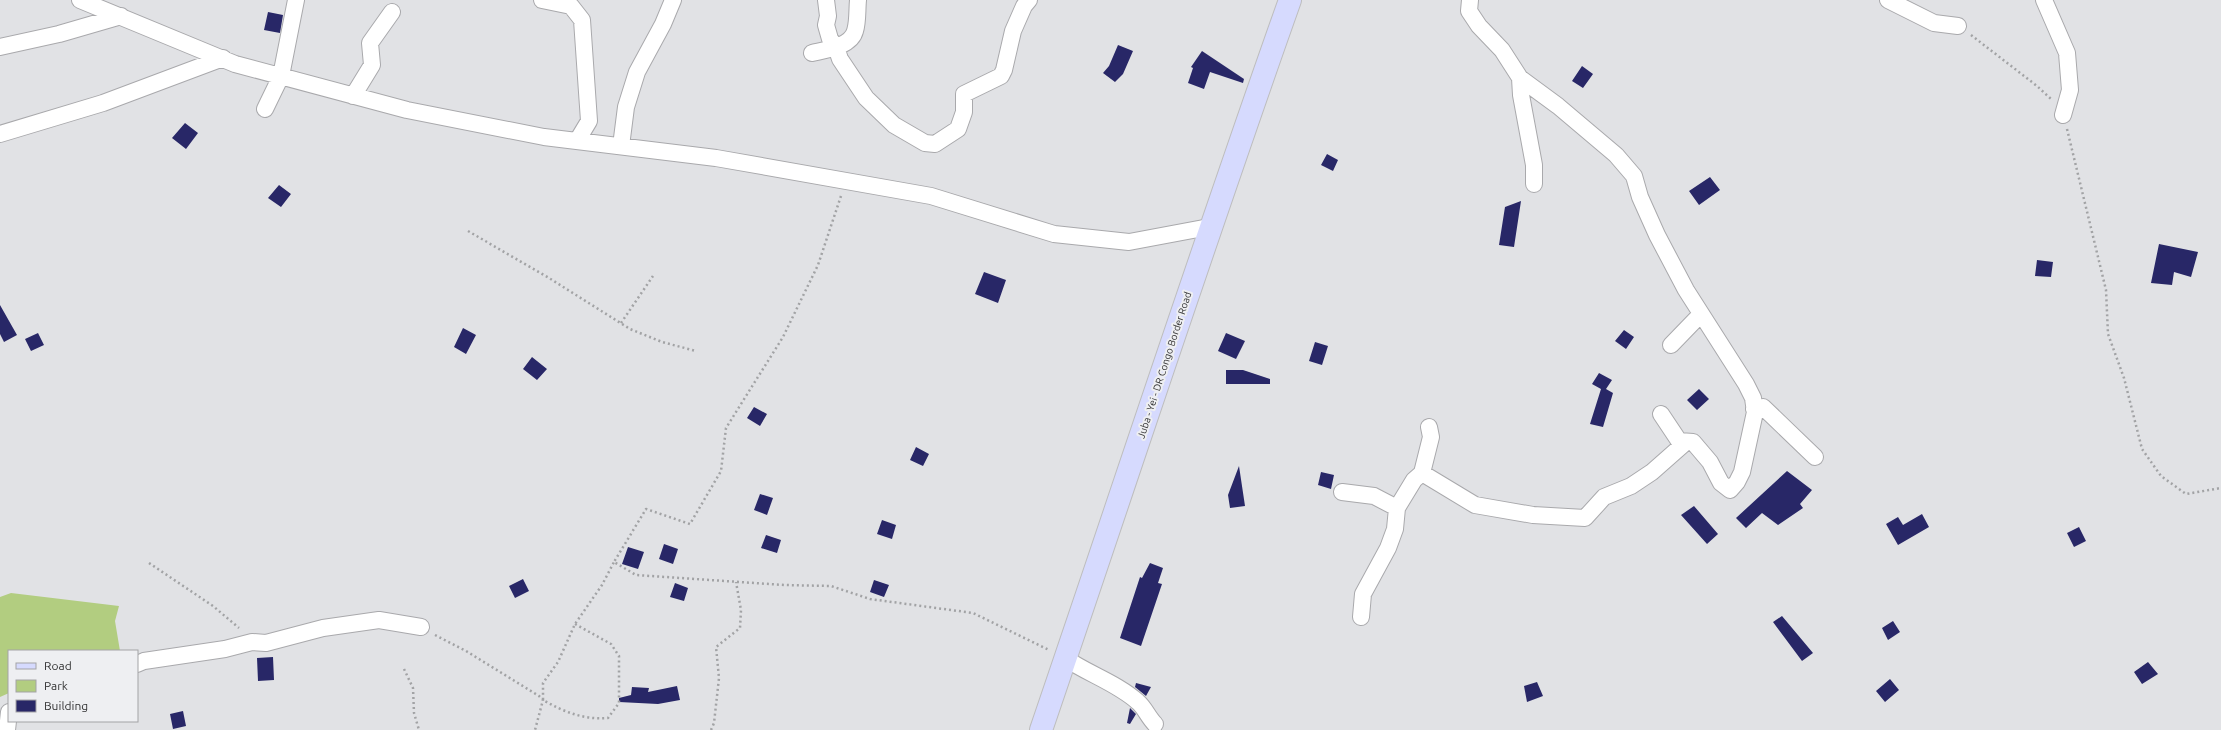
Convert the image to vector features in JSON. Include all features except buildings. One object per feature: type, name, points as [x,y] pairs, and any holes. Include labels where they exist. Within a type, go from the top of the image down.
[{"type":"main road","name":"Juba - Yei - DR Congo Border Road","points":[[1041,730],[1167,360],[1209,226],[1290,0]]},
{"type":"street","points":[[80,0],[223,58],[281,76],[407,110],[544,137],[716,158],[931,196],[1054,234],[1129,242],[1209,226]]},
{"type":"street","points":[[265,109],[281,76],[296,0]]},
{"type":"street","points":[[542,0],[571,6],[582,20],[589,121],[578,141]]},
{"type":"street","points":[[621,146],[626,107],[636,72],[663,24],[673,0]]},
{"type":"street","points":[[826,0],[828,16],[826,25],[830,39],[836,47],[840,59],[853,81],[881,113],[894,125],[925,143],[935,144],[958,129],[964,112],[964,94],[1001,76],[1004,70],[1013,31],[1024,6],[1029,0]]},
{"type":"street","points":[[812,53],[836,47],[848,40],[855,33],[858,0]]},
{"type":"street","points":[[1470,0],[1469,12],[1479,26],[1502,50],[1520,78],[1558,106],[1616,155],[1634,176],[1640,197],[1686,290],[1746,384],[1753,398],[1754,409],[1742,472],[1738,482],[1730,490],[1721,483],[1710,462],[1693,442],[1679,441],[1661,414]]},
{"type":"street","points":[[1888,0],[1934,23],[1958,26]]},
{"type":"street","points":[[2044,0],[2067,53],[2070,90],[2063,114]]},
{"type":"street","points":[[353,96],[372,65],[370,43],[392,12]]},
{"type":"street","points":[[0,47],[59,34],[121,16]]},
{"type":"street","points":[[0,134],[103,103],[223,58]]},
{"type":"street","points":[[1520,78],[1521,95],[1534,165],[1534,184]]},
{"type":"street","points":[[1671,345],[1701,314]]},
{"type":"street","points":[[1754,409],[1763,407],[1815,458]]},
{"type":"street","points":[[1360,617],[1363,594],[1382,561],[1395,529],[1397,508],[1414,480],[1422,473],[1431,437],[1429,428]]},
{"type":"street","points":[[1422,473],[1475,504],[1533,515],[1586,518],[1604,497],[1631,486],[1652,472],[1686,442]]},
{"type":"street","points":[[1342,492],[1374,496],[1397,508]]},
{"type":"street","points":[[138,664],[144,661],[225,649],[252,642],[266,643],[323,628],[379,620],[421,627]]},
{"type":"street","points":[[1065,658],[1082,669],[1123,690],[1138,702],[1155,724]]},
{"type":"path","points":[[1958,26],[2037,86],[2063,114],[2106,290],[2108,334],[2124,378],[2142,449],[2161,476],[2186,494],[2221,488]]},
{"type":"path","points":[[535,730],[543,700],[544,683],[558,662],[575,624],[602,585],[614,562],[646,510],[690,524],[721,471],[726,428],[783,337],[818,265],[846,182]]},
{"type":"path","points":[[468,231],[549,278],[630,329],[662,342],[696,351]]},
{"type":"path","points":[[621,323],[653,276]]},
{"type":"path","points":[[614,562],[636,575],[736,582],[831,586],[870,599],[973,613],[1065,658]]},
{"type":"path","points":[[149,563],[213,606],[234,623],[252,642]]},
{"type":"path","points":[[711,730],[714,724],[719,678],[716,647],[740,628],[741,610],[736,582]]},
{"type":"path","points":[[421,627],[466,651],[559,710],[593,719],[608,718],[619,703],[619,656],[611,644],[575,624]]},
{"type":"path","points":[[404,669],[413,688],[414,713],[419,730]]},
{"type":"green space","points":[[11,593],[119,606],[115,621],[120,650],[8,650],[8,693],[0,697],[0,597]]}]
